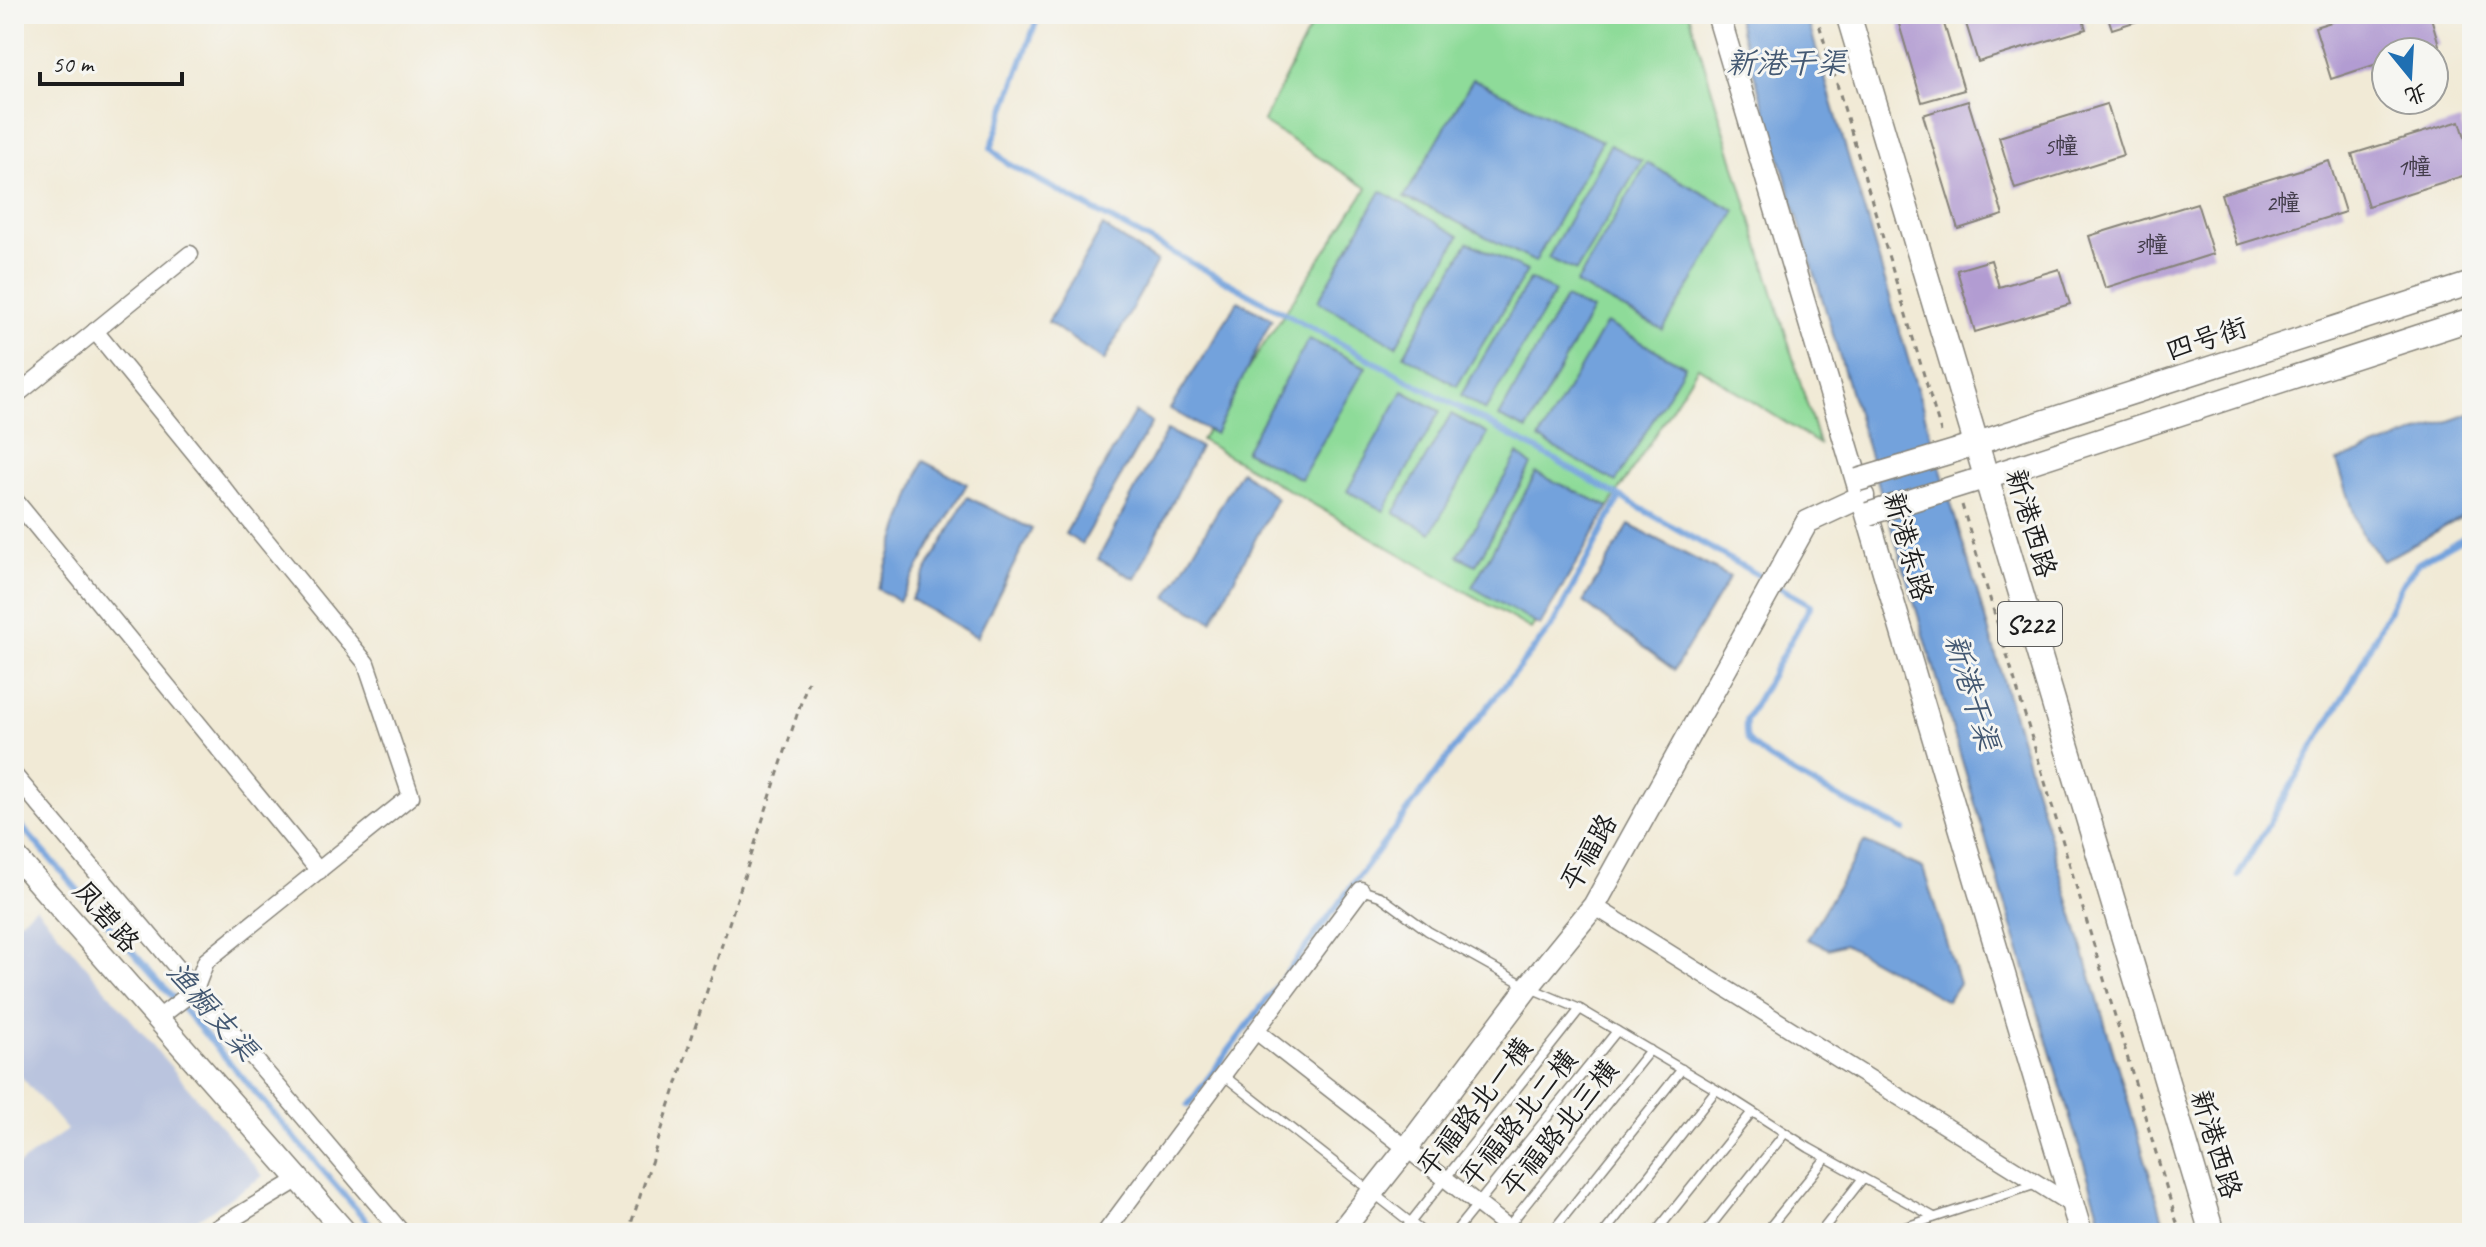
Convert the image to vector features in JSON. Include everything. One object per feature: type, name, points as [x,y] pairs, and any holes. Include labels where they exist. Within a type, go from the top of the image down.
[{"type":"main road","name":"新港东路","points":[[1718,14],[2081,1233]]},
{"type":"main road","name":"新港西路","points":[[1848,14],[2212,1233]]},
{"type":"main road","name":"四号街","points":[[1863,497],[1951,447],[2472,283]]},
{"type":"main road","points":[[1863,497],[1970,482],[2472,319]]},
{"type":"main road","name":"平福路","points":[[1340,1233],[1528,987],[1594,906],[1807,522],[1863,497]]},
{"type":"main road","name":"凤碧路","points":[[14,855],[342,1232]]},
{"type":"street","points":[[14,397],[190,254]]},
{"type":"street","points":[[95,331],[366,663],[411,796],[206,961],[195,990],[157,1019]]},
{"type":"street","points":[[14,499],[319,871]]},
{"type":"street","points":[[14,775],[402,1233]]},
{"type":"street","points":[[1105,1233],[1361,890]]},
{"type":"street","points":[[1594,906],[2072,1205]]},
{"type":"street","points":[[1256,1031],[1508,1231]]},
{"type":"street","points":[[209,1233],[299,1179]]},
{"type":"lane","points":[[1361,890],[1380,896],[1428,931],[1528,987],[1580,1009],[1826,1158],[1934,1217]]},
{"type":"lane","name":"平福路北一横","points":[[1402,1233],[1580,1009]]},
{"type":"lane","name":"平福路北二横","points":[[1454,1233],[1617,1031]]},
{"type":"lane","name":"平福路北三横","points":[[1508,1231],[1650,1050]]},
{"type":"lane","points":[[1551,1233],[1682,1069]]},
{"type":"lane","points":[[1222,1075],[1424,1233]]},
{"type":"lane","points":[[1604,1233],[1716,1090]]},
{"type":"lane","points":[[1655,1233],[1752,1112]]},
{"type":"lane","points":[[1705,1233],[1785,1133]]},
{"type":"lane","points":[[1765,1233],[1826,1158]]},
{"type":"lane","points":[[1820,1233],[1863,1178]]},
{"type":"lane","points":[[1887,1233],[2038,1183]]},
{"type":"path","points":[[1816,14],[1951,447]]},
{"type":"path","points":[[1963,505],[2180,1233]]},
{"type":"path","points":[[628,1233],[808,681]]},
{"type":"shaded area","points":[[36,907],[263,1176],[177,1233],[14,1233],[14,1168],[67,1130],[14,1068],[14,925]]},
{"type":"green space","points":[[1317,14],[1689,14],[1819,444],[1698,367],[1531,629],[1201,440],[1367,188],[1263,122]]},
{"type":"water","name":"新港干渠","points":[[1736,14],[1806,14],[2167,1233],[2105,1233]]},
{"type":"water","points":[[1473,79],[1602,141],[1535,262],[1430,208],[1404,198]]},
{"type":"water","points":[[1610,145],[1642,161],[1576,271],[1548,258]]},
{"type":"water","points":[[1647,163],[1736,211],[1663,330],[1576,284]]},
{"type":"water","points":[[1381,191],[1459,236],[1396,346],[1318,301]]},
{"type":"water","points":[[1103,226],[1157,262],[1104,361],[1048,322]]},
{"type":"water","points":[[1468,242],[1527,271],[1457,386],[1404,355]]},
{"type":"water","points":[[1530,279],[1555,292],[1485,411],[1461,395]]},
{"type":"water","points":[[1565,298],[1592,310],[1527,430],[1499,417]]},
{"type":"water","points":[[1238,301],[1272,319],[1215,434],[1170,409]]},
{"type":"water","points":[[1606,323],[1685,366],[1616,482],[1539,439]]},
{"type":"water","points":[[1309,339],[1366,367],[1301,479],[1245,451]]},
{"type":"water","points":[[1403,391],[1440,411],[1384,511],[1347,491]]},
{"type":"water","points":[[1135,412],[1152,422],[1082,544],[1065,534]]},
{"type":"water","points":[[2472,413],[2472,512],[2383,561],[2360,531],[2337,461]]},
{"type":"water","points":[[1451,414],[1488,434],[1431,533],[1394,513]]},
{"type":"water","points":[[1167,430],[1200,447],[1135,579],[1098,559]]},
{"type":"water","points":[[1518,454],[1531,465],[1476,565],[1458,556]]},
{"type":"water","points":[[923,461],[967,484],[899,601],[878,589]]},
{"type":"water","points":[[1241,471],[1277,498],[1212,621],[1167,597]]},
{"type":"water","points":[[1536,473],[1609,507],[1540,626],[1472,587]]},
{"type":"water","points":[[967,497],[1032,529],[977,637],[911,599]]},
{"type":"water","points":[[1629,525],[1730,577],[1674,670],[1583,602]]},
{"type":"water","points":[[1864,842],[1923,868],[1959,983],[1947,1001],[1844,944],[1829,949],[1807,939]]},
{"type":"building","points":[[1896,14],[1941,14],[1964,90],[1922,102]]},
{"type":"building","points":[[1963,14],[2081,14],[2086,29],[1978,62]]},
{"type":"building","points":[[2107,14],[2156,14],[2156,15],[2112,29]]},
{"type":"building","points":[[2357,14],[2430,14],[2436,36],[2370,36],[2370,66],[2331,79],[2315,27]]},
{"type":"building","points":[[1968,101],[2003,215],[1958,229],[1923,115]]},
{"type":"building","points":[[2107,104],[2123,155],[2015,189],[1999,137]]},
{"type":"building","points":[[2460,121],[2472,160],[2472,173],[2368,206],[2352,154]]},
{"type":"building","points":[[2329,161],[2345,212],[2237,245],[2221,194]]},
{"type":"building","points":[[2197,203],[2213,254],[2105,288],[2089,236]]},
{"type":"building","points":[[1991,260],[1999,287],[2059,269],[2070,304],[1975,332],[1957,270]]},
{"type":"waterway","points":[[1039,14],[991,148],[1007,163],[1541,452],[1811,605],[1746,720],[1747,738],[1756,748],[1794,774],[1904,830]]},
{"type":"waterway","points":[[1188,1105],[1457,745],[1553,625],[1620,497]]},
{"type":"waterway","points":[[2238,876],[2352,682],[2402,584],[2418,563],[2472,533]]},
{"type":"waterway","name":"渔橱支渠","points":[[14,818],[377,1233]]}]
